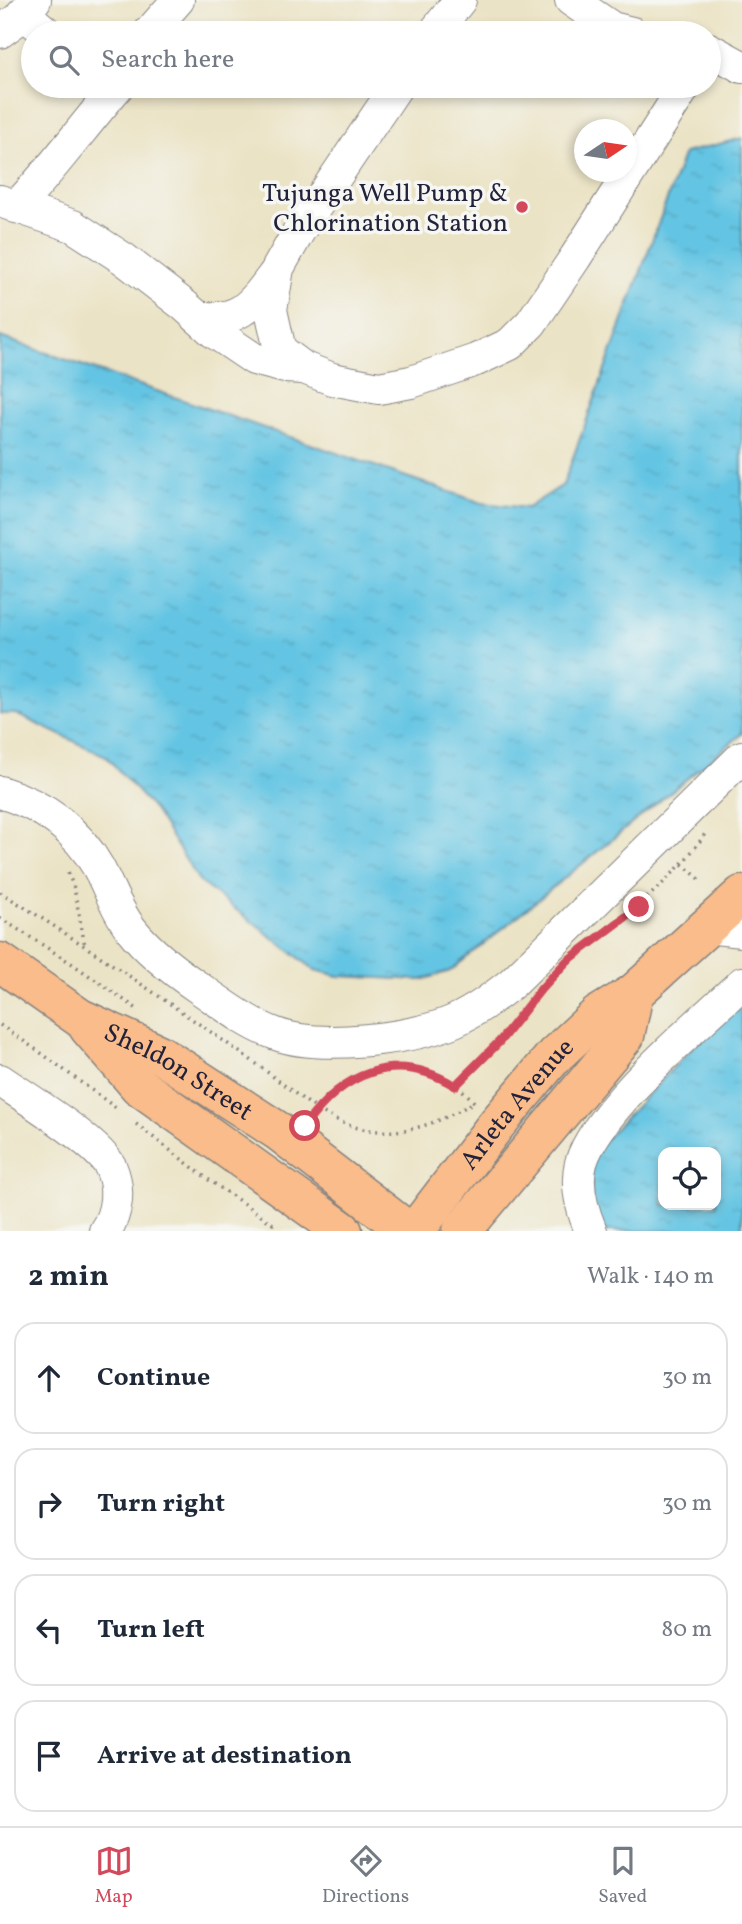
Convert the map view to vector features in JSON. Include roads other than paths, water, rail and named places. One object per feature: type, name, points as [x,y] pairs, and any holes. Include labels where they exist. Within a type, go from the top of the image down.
[{"type":"main road","name":"Arleta Avenue","points":[[415,1231],[496,1125],[555,1055],[598,1015],[634,993],[724,929],[742,895]]},
{"type":"main road","name":"Sheldon Street","points":[[0,962],[80,1018],[159,1054],[278,1131],[408,1231]]},
{"type":"main road","name":"Arleta Avenue","points":[[462,1231],[625,1037],[634,993]]},
{"type":"main road","name":"Sheldon Street","points":[[80,1018],[139,1086],[343,1231]]},
{"type":"lane","points":[[160,21],[178,0]]},
{"type":"lane","points":[[443,21],[460,0]]},
{"type":"lane","points":[[571,0],[602,21]]},
{"type":"lane","points":[[721,56],[742,67]]},
{"type":"lane","points":[[8,204],[46,177],[102,98]]},
{"type":"lane","points":[[197,317],[213,320],[229,318],[256,298],[389,98]]},
{"type":"lane","points":[[8,204],[73,226],[124,259],[214,332],[254,359],[379,388],[411,382],[450,369],[510,344],[531,323],[677,98]]},
{"type":"lane","points":[[278,268],[271,310],[280,350],[304,369]]},
{"type":"lane","points":[[0,792],[26,799],[56,818],[79,839],[97,865],[129,926],[149,950],[230,1009],[277,1035],[320,1041],[367,1041],[410,1034],[453,1021],[485,1004],[512,983],[742,757]]},
{"type":"lane","points":[[591,1231],[584,1214],[578,1180],[581,1164],[593,1137],[669,1053],[742,983]]},
{"type":"lane","points":[[0,1080],[87,1141],[111,1167],[116,1193],[113,1219],[104,1231]]},
{"type":"water","points":[[742,138],[742,734],[450,971],[422,980],[339,976],[315,970],[200,882],[154,810],[106,756],[16,714],[0,714],[0,337],[482,503],[527,508],[563,485],[684,153]]},
{"type":"water","points":[[742,1002],[742,1231],[602,1231],[591,1220],[592,1153],[713,1026]]},
{"type":"place","name":"Tujunga Well Pump & Chlorination Station","points":[[522,207]]}]
